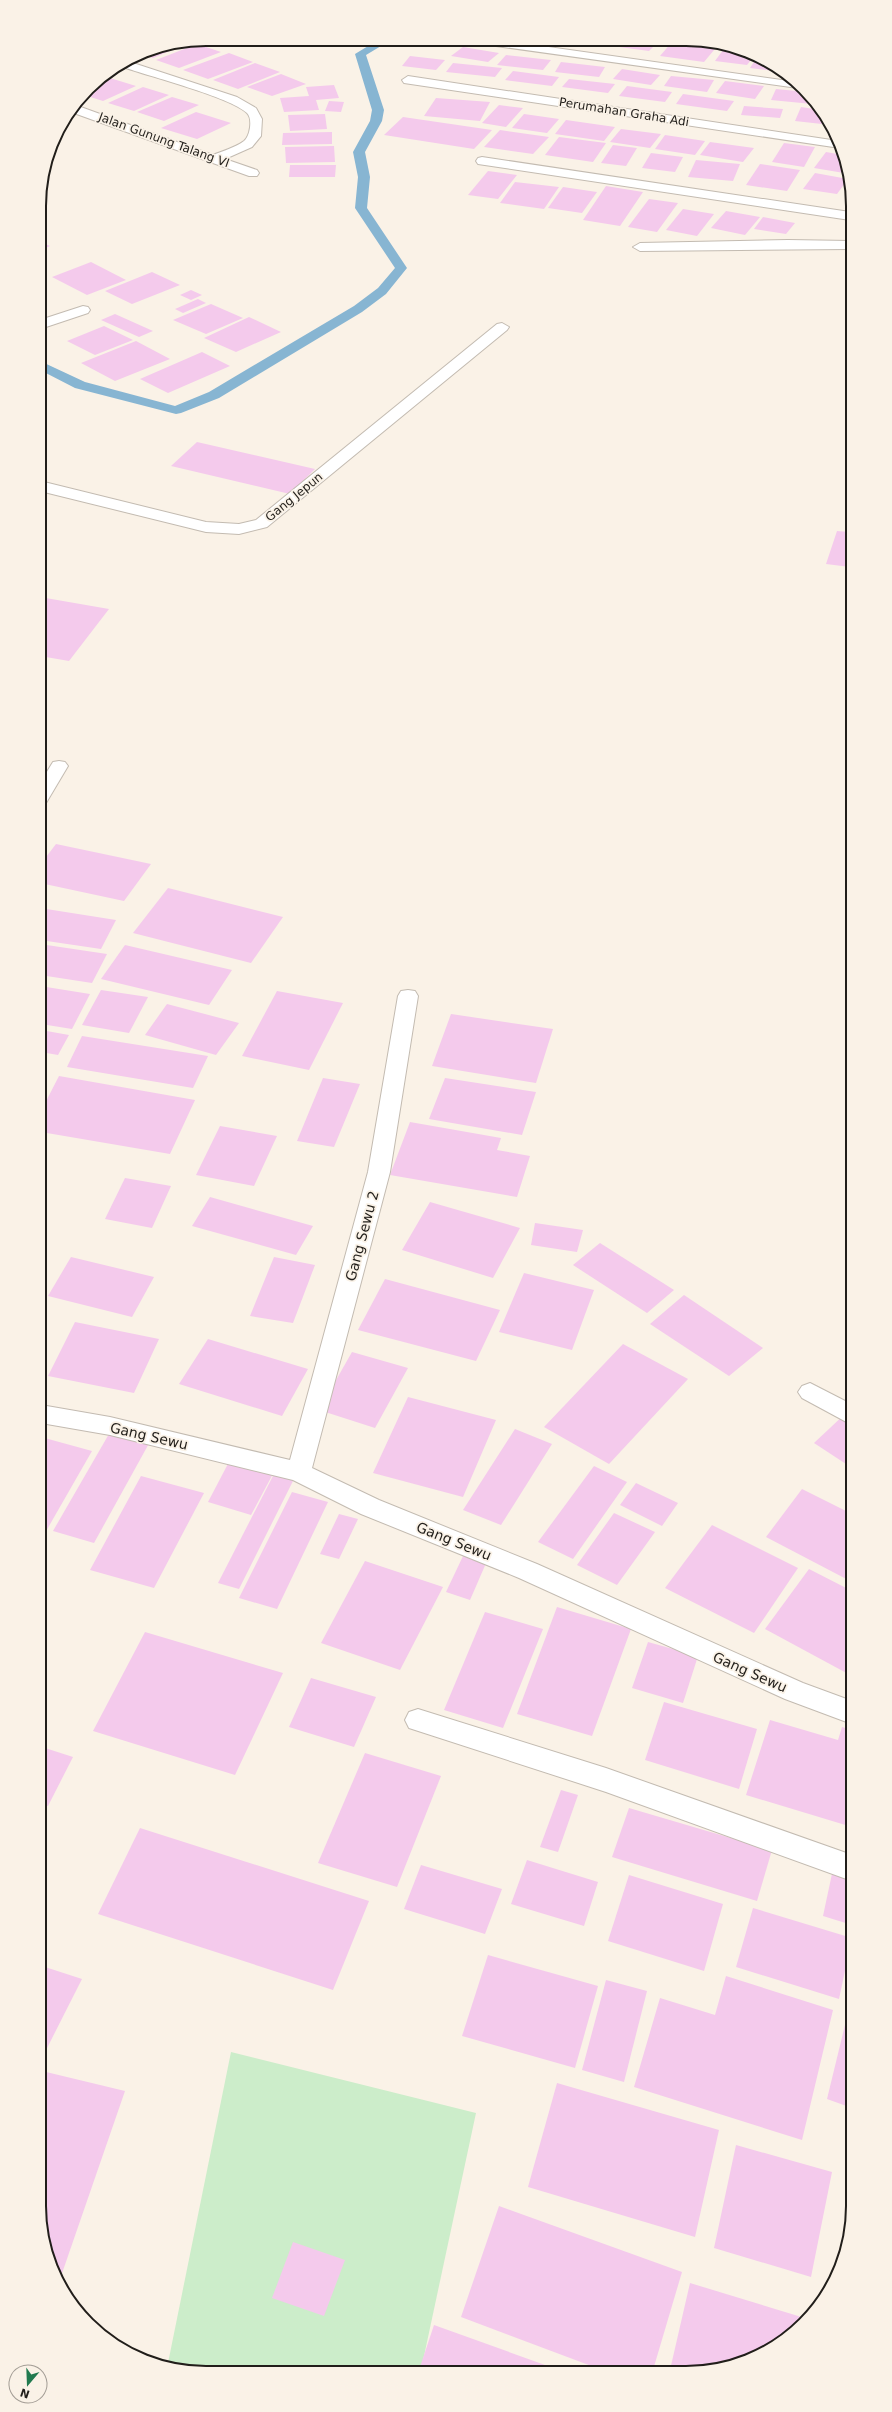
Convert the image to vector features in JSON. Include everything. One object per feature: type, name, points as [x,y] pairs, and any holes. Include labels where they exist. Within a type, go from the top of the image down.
[{"type":"street","points":[[517,46],[789,84]]},
{"type":"street","points":[[129,65],[233,100],[252,111],[256,119],[255,136],[248,144],[216,158]]},
{"type":"street","name":"Perumahan Graha Adi","points":[[408,80],[834,144]]},
{"type":"street","name":"Jalan Gunung Talang VI","points":[[79,110],[216,158],[253,173]]},
{"type":"street","points":[[482,161],[846,215]]},
{"type":"street","points":[[640,247],[788,244],[846,245]]},
{"type":"street","points":[[46,323],[83,310]]},
{"type":"street","name":"Gang Jepun","points":[[46,487],[206,527],[239,529],[261,524],[502,327]]},
{"type":"street","points":[[46,789],[59,766]]},
{"type":"street","name":"Gang Sewu 2","points":[[299,1472],[379,1172],[408,996]]},
{"type":"street","points":[[810,1392],[846,1413]]},
{"type":"street","name":"Gang Sewu","points":[[46,1415],[124,1430],[299,1472],[370,1507],[528,1570],[794,1691],[846,1711]]},
{"type":"street","points":[[418,1720],[606,1780],[846,1866]]},
{"type":"green space","points":[[231,2052],[476,2113],[422,2366],[196,2366],[168,2362]]},
{"type":"building","points":[[191,46],[203,46],[221,52],[179,68],[156,60]]},
{"type":"building","points":[[612,46],[654,46],[649,51]]},
{"type":"building","points":[[669,46],[696,46],[715,49],[704,62],[660,56]]},
{"type":"building","points":[[463,47],[499,53],[488,62],[451,56]]},
{"type":"building","points":[[174,49],[153,58],[148,57]]},
{"type":"building","points":[[723,50],[751,60],[747,65],[715,61]]},
{"type":"building","points":[[229,53],[253,62],[208,79],[183,70]]},
{"type":"building","points":[[506,55],[551,60],[543,70],[497,65]]},
{"type":"building","points":[[410,56],[445,60],[436,70],[402,66]]},
{"type":"building","points":[[561,62],[605,67],[599,77],[555,72]]},
{"type":"building","points":[[754,62],[771,71],[750,68]]},
{"type":"building","points":[[255,63],[280,72],[238,89],[213,80]]},
{"type":"building","points":[[453,63],[502,68],[495,77],[446,72]]},
{"type":"building","points":[[622,69],[660,75],[651,85],[613,79]]},
{"type":"building","points":[[513,71],[559,77],[552,86],[505,80]]},
{"type":"building","points":[[281,74],[306,84],[272,96],[247,87]]},
{"type":"building","points":[[671,76],[714,80],[707,92],[664,86]]},
{"type":"building","points":[[110,78],[136,86],[103,101],[90,97]]},
{"type":"building","points":[[569,79],[615,84],[608,93],[562,87]]},
{"type":"building","points":[[725,81],[764,86],[755,99],[716,93]]},
{"type":"building","points":[[334,85],[339,98],[316,100],[319,110],[284,112],[280,98],[309,96],[306,87]]},
{"type":"building","points":[[627,86],[672,92],[665,102],[619,96]]},
{"type":"building","points":[[143,87],[169,95],[134,111],[108,103]]},
{"type":"building","points":[[776,89],[797,91],[808,104],[771,100]]},
{"type":"building","points":[[683,94],[734,101],[727,111],[676,104]]},
{"type":"building","points":[[172,97],[199,105],[164,121],[137,112]]},
{"type":"building","points":[[436,98],[490,102],[480,121],[424,116]]},
{"type":"building","points":[[329,101],[344,102],[341,112],[325,111]]},
{"type":"building","points":[[499,105],[523,108],[506,127],[482,123]]},
{"type":"building","points":[[744,106],[783,109],[780,118],[741,115]]},
{"type":"building","points":[[801,107],[813,109],[824,124],[795,121]]},
{"type":"building","points":[[196,112],[231,123],[197,139],[161,128]]},
{"type":"building","points":[[325,114],[327,129],[290,131],[288,115]]},
{"type":"building","points":[[524,114],[559,119],[547,133],[512,128]]},
{"type":"building","points":[[403,117],[492,130],[474,149],[384,135]]},
{"type":"building","points":[[566,120],[615,127],[604,141],[555,134]]},
{"type":"building","points":[[621,129],[661,134],[650,148],[610,142]]},
{"type":"building","points":[[500,130],[549,137],[533,154],[484,147]]},
{"type":"building","points":[[332,132],[332,144],[282,145],[283,133]]},
{"type":"building","points":[[665,135],[705,141],[695,155],[655,149]]},
{"type":"building","points":[[559,137],[606,143],[593,162],[545,155]]},
{"type":"building","points":[[710,142],[754,148],[743,162],[700,155]]},
{"type":"building","points":[[784,143],[815,147],[804,167],[772,162]]},
{"type":"building","points":[[613,145],[637,148],[626,166],[601,163]]},
{"type":"building","points":[[334,146],[335,162],[286,163],[285,147]]},
{"type":"building","points":[[826,152],[838,154],[843,173],[814,168]]},
{"type":"building","points":[[651,153],[683,157],[675,172],[642,168]]},
{"type":"building","points":[[696,160],[740,164],[733,181],[688,177]]},
{"type":"building","points":[[760,164],[800,170],[787,191],[746,185]]},
{"type":"building","points":[[290,165],[336,165],[335,177],[289,177]]},
{"type":"building","points":[[488,171],[517,175],[498,199],[468,195]]},
{"type":"building","points":[[815,173],[844,178],[845,184],[837,194],[803,189]]},
{"type":"building","points":[[515,182],[559,187],[544,209],[500,203]]},
{"type":"building","points":[[606,186],[643,192],[620,226],[583,220]]},
{"type":"building","points":[[563,187],[597,192],[582,213],[548,208]]},
{"type":"building","points":[[649,199],[678,203],[657,232],[628,227]]},
{"type":"building","points":[[683,209],[714,214],[697,236],[666,230]]},
{"type":"building","points":[[726,211],[760,217],[745,235],[711,228]]},
{"type":"building","points":[[763,217],[795,223],[786,234],[754,229]]},
{"type":"building","points":[[91,262],[126,280],[87,295],[52,277]]},
{"type":"building","points":[[152,272],[180,285],[132,304],[105,291]]},
{"type":"building","points":[[191,290],[202,295],[191,300],[180,295]]},
{"type":"building","points":[[198,299],[206,303],[183,313],[175,309]]},
{"type":"building","points":[[211,304],[243,318],[206,334],[173,320]]},
{"type":"building","points":[[115,314],[153,331],[139,337],[101,320]]},
{"type":"building","points":[[249,317],[281,332],[236,352],[204,338]]},
{"type":"building","points":[[104,326],[133,340],[95,355],[67,341]]},
{"type":"building","points":[[136,341],[170,359],[115,381],[81,363]]},
{"type":"building","points":[[202,352],[230,366],[168,393],[140,379]]},
{"type":"building","points":[[197,442],[315,469],[290,494],[171,466]]},
{"type":"building","points":[[837,531],[846,532],[846,566],[826,564]]},
{"type":"building","points":[[46,598],[109,609],[69,661],[46,657]]},
{"type":"building","points":[[56,844],[151,864],[124,901],[46,884],[46,857]]},
{"type":"building","points":[[168,888],[283,917],[251,963],[133,933]]},
{"type":"building","points":[[46,909],[116,920],[101,949],[46,941]]},
{"type":"building","points":[[46,945],[107,954],[92,983],[46,976]]},
{"type":"building","points":[[125,945],[232,970],[209,1005],[101,979]]},
{"type":"building","points":[[46,987],[90,994],[72,1029],[46,1025]]},
{"type":"building","points":[[101,990],[148,997],[129,1033],[82,1025]]},
{"type":"building","points":[[277,991],[343,1003],[309,1070],[242,1056]]},
{"type":"building","points":[[167,1004],[239,1023],[216,1055],[145,1035]]},
{"type":"building","points":[[451,1014],[553,1029],[536,1083],[432,1066]]},
{"type":"building","points":[[46,1031],[69,1035],[58,1055],[46,1053]]},
{"type":"building","points":[[82,1036],[208,1056],[193,1088],[67,1067]]},
{"type":"building","points":[[59,1076],[195,1100],[170,1154],[46,1133],[46,1101]]},
{"type":"building","points":[[323,1078],[360,1084],[334,1147],[297,1141]]},
{"type":"building","points":[[445,1078],[536,1092],[522,1135],[429,1119]]},
{"type":"building","points":[[410,1122],[501,1138],[497,1150],[530,1156],[517,1197],[390,1175]]},
{"type":"building","points":[[220,1126],[277,1136],[254,1186],[196,1175]]},
{"type":"building","points":[[125,1178],[171,1186],[152,1228],[105,1219]]},
{"type":"building","points":[[210,1197],[313,1226],[296,1255],[192,1226]]},
{"type":"building","points":[[430,1202],[520,1228],[493,1278],[402,1250]]},
{"type":"building","points":[[535,1223],[583,1230],[577,1252],[531,1245]]},
{"type":"building","points":[[600,1243],[674,1290],[647,1313],[573,1265]]},
{"type":"building","points":[[71,1257],[154,1277],[132,1317],[48,1296]]},
{"type":"building","points":[[274,1257],[315,1265],[293,1323],[250,1316]]},
{"type":"building","points":[[524,1273],[594,1290],[572,1350],[499,1332]]},
{"type":"building","points":[[385,1279],[500,1310],[476,1361],[358,1330]]},
{"type":"building","points":[[684,1295],[763,1348],[729,1376],[650,1324]]},
{"type":"building","points":[[75,1322],[159,1339],[134,1393],[48,1376]]},
{"type":"building","points":[[208,1339],[308,1369],[282,1416],[179,1384]]},
{"type":"building","points":[[623,1344],[688,1379],[609,1464],[544,1427]]},
{"type":"building","points":[[352,1352],[408,1368],[375,1428],[319,1410]]},
{"type":"building","points":[[408,1397],[496,1420],[463,1497],[373,1473]]},
{"type":"building","points":[[846,1413],[846,1464],[814,1443]]},
{"type":"building","points":[[113,1427],[152,1438],[94,1543],[53,1531]]},
{"type":"building","points":[[515,1429],[552,1444],[501,1525],[463,1510]]},
{"type":"building","points":[[46,1438],[92,1451],[46,1531]]},
{"type":"building","points":[[231,1458],[275,1470],[251,1515],[208,1502]]},
{"type":"building","points":[[594,1466],[627,1482],[573,1559],[538,1542]]},
{"type":"building","points":[[275,1472],[295,1477],[239,1589],[218,1583]]},
{"type":"building","points":[[141,1476],[204,1493],[154,1588],[90,1570]]},
{"type":"building","points":[[636,1483],[678,1503],[662,1526],[620,1505]]},
{"type":"building","points":[[802,1489],[846,1511],[846,1579],[766,1537]]},
{"type":"building","points":[[292,1492],[328,1502],[277,1609],[239,1598]]},
{"type":"building","points":[[614,1513],[655,1532],[617,1585],[577,1565]]},
{"type":"building","points":[[339,1514],[358,1519],[339,1559],[320,1554]]},
{"type":"building","points":[[712,1525],[798,1568],[754,1633],[665,1588]]},
{"type":"building","points":[[464,1554],[487,1561],[470,1600],[446,1592]]},
{"type":"building","points":[[365,1561],[443,1587],[400,1670],[321,1643]]},
{"type":"building","points":[[809,1569],[846,1588],[846,1673],[765,1629]]},
{"type":"building","points":[[557,1607],[631,1629],[592,1736],[517,1714]]},
{"type":"building","points":[[485,1612],[543,1629],[503,1728],[444,1710]]},
{"type":"building","points":[[145,1632],[283,1673],[235,1775],[93,1731]]},
{"type":"building","points":[[648,1642],[698,1656],[683,1703],[632,1688]]},
{"type":"building","points":[[311,1678],[376,1697],[354,1747],[289,1727]]},
{"type":"building","points":[[664,1702],[757,1729],[739,1789],[645,1760]]},
{"type":"building","points":[[770,1720],[838,1740],[842,1727],[846,1728],[846,1825],[746,1795]]},
{"type":"building","points":[[46,1748],[73,1757],[48,1806],[46,1805]]},
{"type":"building","points":[[365,1753],[441,1776],[397,1887],[318,1863]]},
{"type":"building","points":[[561,1790],[578,1795],[558,1852],[540,1847]]},
{"type":"building","points":[[629,1808],[772,1850],[757,1901],[612,1857]]},
{"type":"building","points":[[140,1828],[369,1901],[333,1990],[98,1914]]},
{"type":"building","points":[[527,1860],[598,1882],[584,1926],[511,1904]]},
{"type":"building","points":[[421,1865],[502,1889],[485,1934],[404,1909]]},
{"type":"building","points":[[833,1869],[846,1872],[846,1923],[823,1916]]},
{"type":"building","points":[[629,1875],[723,1904],[704,1971],[608,1941]]},
{"type":"building","points":[[753,1908],[846,1936],[846,1966],[839,1999],[736,1967]]},
{"type":"building","points":[[488,1955],[598,1986],[575,2068],[462,2036]]},
{"type":"building","points":[[46,1967],[82,1979],[46,2050]]},
{"type":"building","points":[[726,1976],[833,2010],[802,2140],[634,2087],[660,1998],[715,2015]]},
{"type":"building","points":[[606,1980],[647,1991],[624,2082],[582,2070]]},
{"type":"building","points":[[846,2021],[846,2106],[827,2099]]},
{"type":"building","points":[[46,2072],[125,2091],[62,2274],[51,2247],[46,2216]]},
{"type":"building","points":[[557,2083],[719,2130],[695,2237],[528,2187]]},
{"type":"building","points":[[736,2145],[832,2172],[811,2277],[714,2248]]},
{"type":"building","points":[[499,2206],[682,2272],[654,2366],[591,2366],[461,2317]]},
{"type":"building","points":[[293,2242],[345,2260],[324,2316],[272,2298]]},
{"type":"building","points":[[690,2283],[801,2317],[783,2333],[766,2345],[737,2358],[707,2365],[671,2366]]},
{"type":"building","points":[[434,2325],[548,2366],[420,2366]]},
{"type":"waterway","points":[[46,368],[80,385],[176,410],[214,395],[358,309],[382,291],[401,268],[361,208],[364,177],[359,152],[376,121],[378,110],[360,54],[375,46]]}]
